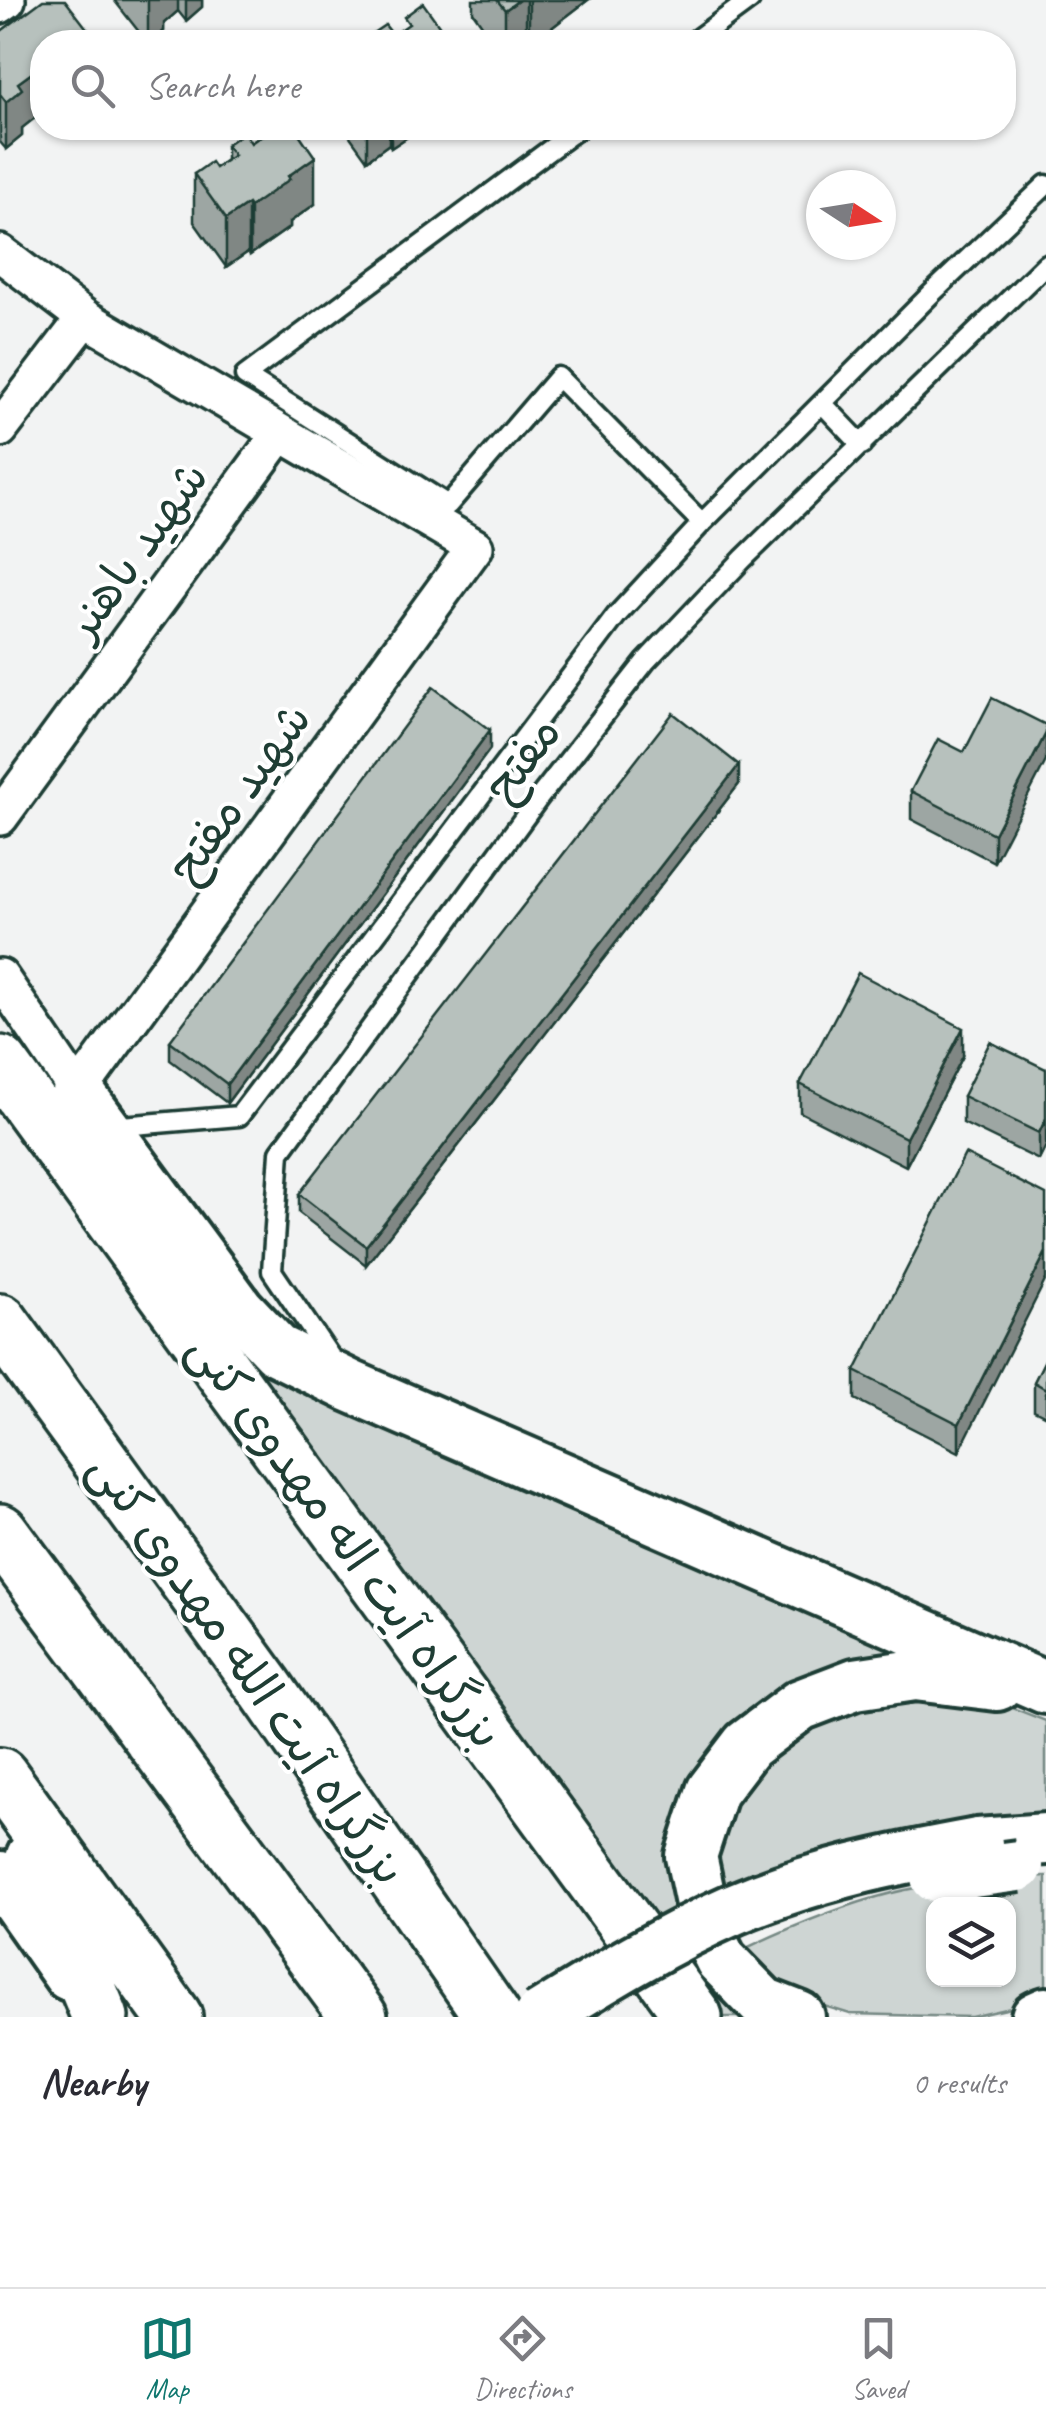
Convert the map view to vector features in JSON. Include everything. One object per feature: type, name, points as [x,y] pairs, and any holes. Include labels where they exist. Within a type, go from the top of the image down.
[{"type":"main road","name":"بزرگراه آیت اله مهدوی کنی","points":[[0,1064],[80,1121],[162,1286],[694,2017]]},
{"type":"main road","points":[[80,1121],[141,1180],[239,1310],[278,1350],[350,1386],[1046,1688]]},
{"type":"main road","points":[[141,1180],[162,1286]]},
{"type":"main road","name":"بزرگراه آیت الله مهدوی کنی","points":[[0,1322],[264,1686],[493,2017]]},
{"type":"main road","points":[[0,1532],[359,2017]]},
{"type":"main road","points":[[799,2017],[763,2003],[721,1960],[706,1932],[691,1856],[712,1791],[748,1745],[800,1705],[855,1684],[914,1675],[980,1681],[1046,1696]]},
{"type":"main road","points":[[2,1778],[99,2017]]},
{"type":"main road","points":[[2,1778],[174,2017]]},
{"type":"main road","points":[[540,2017],[664,1943],[736,1909],[884,1861],[1022,1853]]},
{"type":"main road","points":[[586,2017],[689,1956],[752,1925],[898,1882],[1022,1853]]},
{"type":"main road","points":[[0,1877],[99,2017]]},
{"type":"main road","points":[[1037,2017],[1046,2013]]},
{"type":"street","points":[[0,5],[7,0]]},
{"type":"street","points":[[0,253],[85,318],[278,435]]},
{"type":"street","points":[[0,429],[85,318]]},
{"type":"street","name":"شهید مفتح","points":[[80,1121],[475,548],[278,435]]},
{"type":"street","name":"شهید باهنر","points":[[0,817],[278,435]]},
{"type":"street","points":[[0,978],[80,1121]]},
{"type":"lane","points":[[709,30],[750,0]]},
{"type":"lane","points":[[563,140],[245,376],[448,505],[558,377],[702,523]]},
{"type":"lane","name":"مفتح","points":[[80,1121],[239,1116],[616,616],[702,523],[930,294],[1046,185]]},
{"type":"lane","name":"مفتح","points":[[350,1386],[272,1272],[280,1152],[538,799],[646,661],[743,559],[1046,264]]},
{"type":"lane","points":[[822,403],[862,445]]},
{"type":"shaded area","points":[[222,1329],[295,1389],[910,1658],[738,1725],[679,1914],[655,1927]]},
{"type":"shaded area","points":[[869,1696],[987,1698],[1046,1721],[1046,1822],[712,1898],[715,1834],[747,1774],[803,1725]]},
{"type":"shaded area","points":[[1046,1876],[1046,2000],[971,2017],[850,2014],[791,1996],[740,1951],[853,1904],[892,1893],[988,1879]]},
{"type":"shaded area","points":[[707,1966],[756,2017],[723,2017],[694,1973]]},
{"type":"building","points":[[43,0],[65,0],[88,30],[30,30],[30,74],[18,83],[22,89],[6,102],[0,94],[0,32]]},
{"type":"building","points":[[497,0],[519,0],[505,10]]},
{"type":"building","points":[[423,3],[442,30],[400,30],[409,24],[404,17]]},
{"type":"building","points":[[233,140],[303,140],[315,157],[250,207],[248,204],[226,219],[194,174],[211,162],[215,168],[234,155],[226,145]]},
{"type":"building","points":[[433,687],[490,730],[227,1084],[170,1041]]},
{"type":"building","points":[[992,698],[1046,725],[1046,733],[994,834],[911,791],[938,739],[964,752]]},
{"type":"building","points":[[673,713],[739,765],[366,1246],[299,1194]]},
{"type":"building","points":[[858,973],[963,1028],[906,1138],[800,1084]]},
{"type":"building","points":[[990,1042],[1046,1069],[1046,1118],[1039,1133],[963,1096]]},
{"type":"building","points":[[965,1154],[1046,1195],[1046,1252],[959,1424],[855,1371]]},
{"type":"building","points":[[1046,1358],[1046,1389],[1034,1382]]}]
